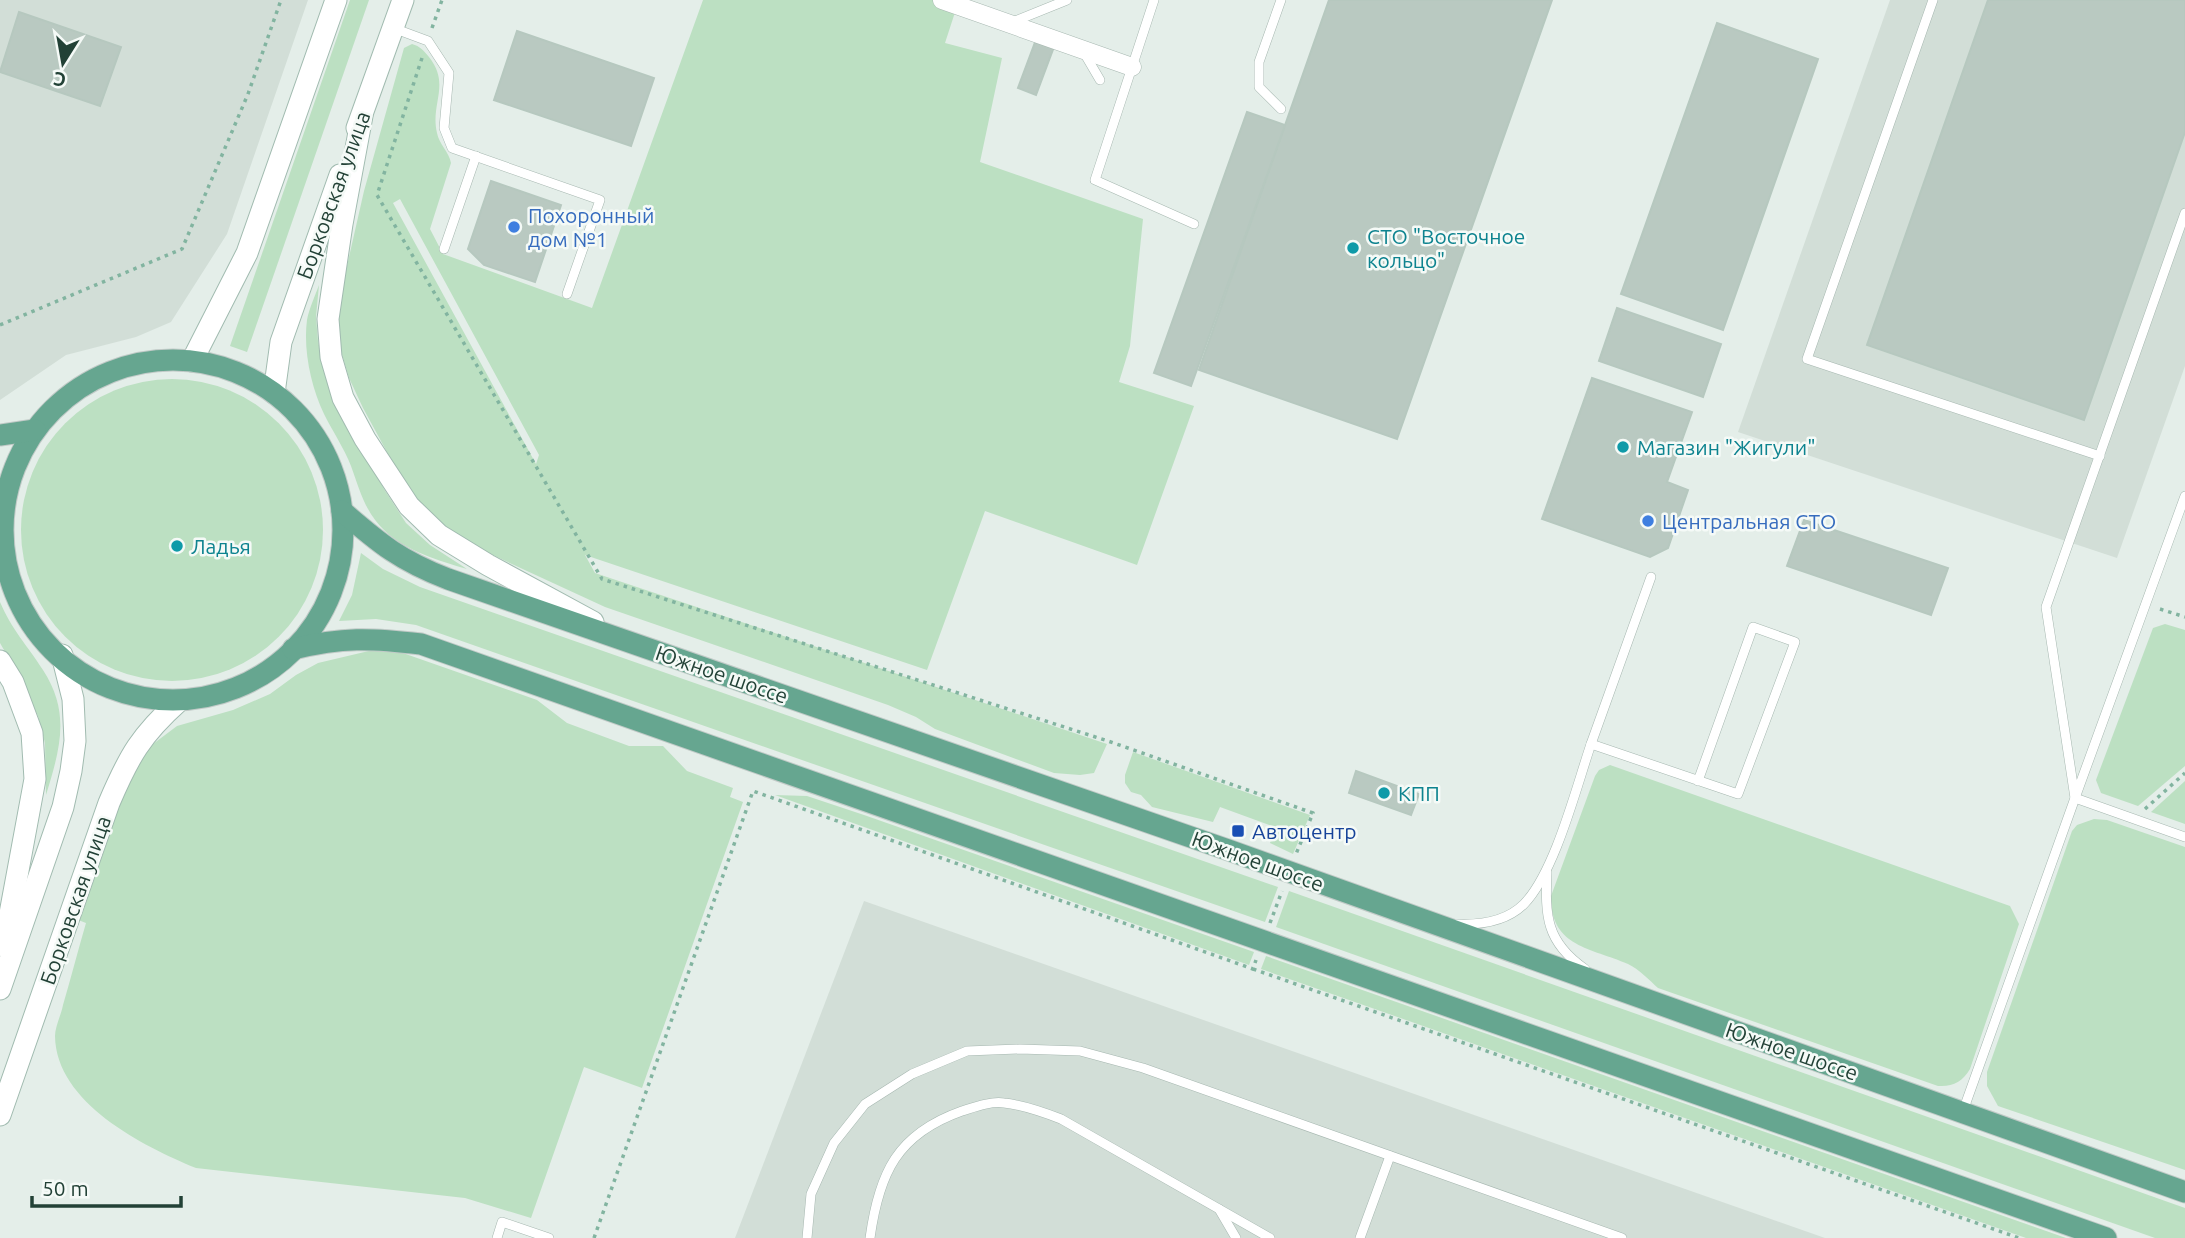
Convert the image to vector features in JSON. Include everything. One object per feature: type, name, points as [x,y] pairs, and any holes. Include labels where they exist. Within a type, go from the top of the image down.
[{"type":"main road","points":[[192,361],[247,253],[337,0]]},
{"type":"main road","name":"Борковская улица","points":[[274,393],[281,342],[403,0]]},
{"type":"main road","points":[[362,116],[328,319],[331,357],[343,398],[365,439],[410,506],[439,535],[587,620],[678,659]]},
{"type":"main road","points":[[149,361],[192,361],[234,372],[274,393],[296,413],[315,436],[334,478],[342,511],[344,536],[340,568],[333,589],[312,629],[273,667],[230,690],[179,701],[138,696],[114,689],[90,677],[62,655],[27,616],[15,592],[6,564],[1,533],[10,479],[35,430],[54,408],[98,377],[125,366],[149,361]]},
{"type":"main road","points":[[0,435],[35,430]]},
{"type":"main road","name":"Южное шоссе","points":[[342,511],[384,548],[416,567],[1231,851],[2185,1192]]},
{"type":"main road","points":[[293,649],[353,638],[421,644],[2106,1238]]},
{"type":"main road","name":"Борковская улица","points":[[0,989],[64,807],[71,771],[75,741],[73,699],[62,655]]},
{"type":"main road","points":[[0,661],[13,682],[33,733],[35,779],[0,966]]},
{"type":"main road","name":"Борковская улица","points":[[0,1115],[118,783],[136,746],[158,719],[179,701]]},
{"type":"street","points":[[942,0],[1132,67]]},
{"type":"lane","points":[[1008,23],[1067,0]]},
{"type":"lane","points":[[1154,0],[1095,180],[1194,224]]},
{"type":"lane","points":[[1281,0],[1259,62],[1259,88],[1281,109]]},
{"type":"lane","points":[[1933,0],[1807,359],[2100,456]]},
{"type":"lane","points":[[393,28],[428,41],[449,73],[444,128],[452,148],[600,200],[567,294]]},
{"type":"lane","points":[[1082,50],[1100,80]]},
{"type":"lane","points":[[444,249],[475,156]]},
{"type":"lane","points":[[2075,798],[2046,607],[2185,213]]},
{"type":"lane","points":[[1963,1111],[2185,496]]},
{"type":"lane","points":[[1619,990],[1582,968],[1563,952],[1551,930],[1545,905],[1547,871],[1651,577]]},
{"type":"lane","points":[[1591,744],[1738,794],[1795,642],[1753,627],[1698,780]]},
{"type":"lane","points":[[2075,798],[2185,837]]},
{"type":"lane","points":[[1427,922],[1463,924],[1497,920],[1523,905],[1547,871]]},
{"type":"lane","points":[[807,1238],[811,1194],[834,1143],[864,1104],[912,1074],[967,1051],[1020,1049],[1080,1051],[1143,1068],[1622,1238]]},
{"type":"lane","points":[[870,1238],[874,1211],[886,1174],[898,1152],[944,1118],[975,1107],[1001,1102],[1032,1108],[1061,1119],[1270,1238]]},
{"type":"lane","points":[[1360,1238],[1390,1156]]},
{"type":"lane","points":[[1220,1209],[1236,1238]]},
{"type":"lane","points":[[496,1238],[502,1222],[549,1238]]},
{"type":"path","points":[[0,324],[182,249],[248,94],[281,0]]},
{"type":"path","points":[[2144,604],[2185,617]]},
{"type":"path","points":[[2134,819],[2185,774]]},
{"type":"path","points":[[1253,969],[2019,1238]]},
{"type":"shaded area","points":[[0,0],[308,0],[227,234],[171,322],[136,337],[66,355],[0,400]]},
{"type":"shaded area","points":[[1890,0],[2185,0],[2185,366],[2117,558],[1738,432]]},
{"type":"shaded area","points":[[864,901],[1825,1238],[735,1238]]},
{"type":"green space","points":[[350,0],[369,0],[247,352],[230,346]]},
{"type":"green space","points":[[703,0],[959,0],[945,43],[1002,58],[980,162],[1143,219],[1130,346],[1119,382],[1194,406],[1137,565],[985,511],[927,670],[585,555],[595,573],[1107,744],[1094,773],[1054,773],[935,729],[888,705],[605,607],[458,539],[431,520],[400,476],[363,408],[349,378],[339,344],[339,301],[364,191],[404,48],[412,44],[422,49],[439,76],[437,133],[451,163],[430,229],[443,254],[592,308]],"holes":[[[400,199],[539,455],[536,464],[393,203]]]},
{"type":"green space","points":[[319,285],[316,317],[325,372],[384,489],[406,523],[430,545],[467,569],[424,554],[393,538],[378,524],[368,509],[348,459],[319,403],[309,368],[307,320]]},
{"type":"green space","points":[[172,379],[201,382],[243,397],[268,414],[288,434],[311,472],[320,501],[323,530],[320,559],[305,601],[288,626],[268,646],[230,669],[201,678],[172,681],[143,678],[101,663],[76,646],[56,626],[33,588],[24,559],[21,530],[24,501],[39,459],[56,434],[76,414],[114,391],[143,382]]},
{"type":"green space","points":[[361,553],[383,569],[420,587],[1278,887],[1265,922],[416,625],[376,619],[339,621],[352,595]]},
{"type":"green space","points":[[0,602],[43,670],[57,701],[60,716],[59,747],[46,795],[45,743],[38,716],[0,643]]},
{"type":"green space","points":[[2165,624],[2185,630],[2185,766],[2138,806],[2101,793],[2096,780],[2153,628]]},
{"type":"green space","points":[[373,650],[400,652],[537,700],[567,723],[629,746],[663,746],[687,771],[733,788],[730,797],[743,802],[642,1088],[584,1067],[531,1218],[465,1198],[196,1168],[152,1148],[106,1119],[70,1082],[59,1060],[56,1029],[86,923],[73,918],[107,817],[149,747],[177,726],[233,710],[270,694],[318,663]]},
{"type":"green space","points":[[1133,752],[1310,815],[1293,854],[1270,843],[1275,827],[1220,807],[1213,822],[1152,807],[1141,795],[1131,792],[1125,783]]},
{"type":"green space","points":[[1610,765],[2010,906],[2019,924],[1970,1069],[1964,1077],[1957,1083],[1938,1086],[1658,988],[1632,966],[1587,949],[1565,936],[1557,926],[1551,896],[1595,776],[1599,770]]},
{"type":"green space","points":[[2185,781],[2185,824],[2151,812]]},
{"type":"green space","points":[[775,795],[807,796],[1254,952],[1249,965]]},
{"type":"green space","points":[[2094,819],[2107,820],[2185,847],[2185,1170],[1998,1106],[1987,1086],[1987,1072],[2072,831],[2077,825]]},
{"type":"green space","points":[[1289,891],[2185,1208],[2185,1238],[2155,1238],[1276,927]]},
{"type":"green space","points":[[1266,956],[2066,1238],[2026,1238],[1261,969]]},
{"type":"building","name":"СТО \"Восточное кольцо\"","points":[[1329,0],[1552,0],[1397,439],[1199,370]]},
{"type":"building","points":[[1988,0],[2185,0],[2185,132],[2084,420],[1867,345]]},
{"type":"building","points":[[19,12],[121,47],[100,106],[0,72]]},
{"type":"building","points":[[1717,23],[1818,59],[1723,330],[1621,294]]},
{"type":"building","points":[[1040,29],[1058,36],[1036,95],[1018,88]]},
{"type":"building","points":[[517,31],[654,78],[631,146],[494,100]]},
{"type":"building","points":[[1247,112],[1285,125],[1191,386],[1154,373]]},
{"type":"building","name":"Похоронный дом №1","points":[[491,181],[561,205],[535,282],[484,265],[468,249]]},
{"type":"building","points":[[1617,308],[1721,344],[1703,397],[1599,361]]},
{"type":"building","name":"Магазин \"Жигули\"","points":[[1592,378],[1692,412],[1667,482],[1688,490],[1668,548],[1650,557],[1542,519]]},
{"type":"building","points":[[1804,520],[1948,568],[1931,615],[1787,566]]},
{"type":"building","name":"КПП","points":[[1356,771],[1419,794],[1411,815],[1349,793]]},
{"type":"place","name":"Похоронный дом №1","points":[[514,227]]},
{"type":"place","name":"СТО \"Восточное кольцо\"","points":[[1353,248]]},
{"type":"place","name":"Магазин \"Жигули\"","points":[[1623,447]]},
{"type":"place","name":"Центральная СТО","points":[[1648,521]]},
{"type":"place","name":"Ладья","points":[[177,546]]},
{"type":"place","name":"КПП","points":[[1384,793]]},
{"type":"place","name":"Автоцентр","points":[[1238,831]]}]
